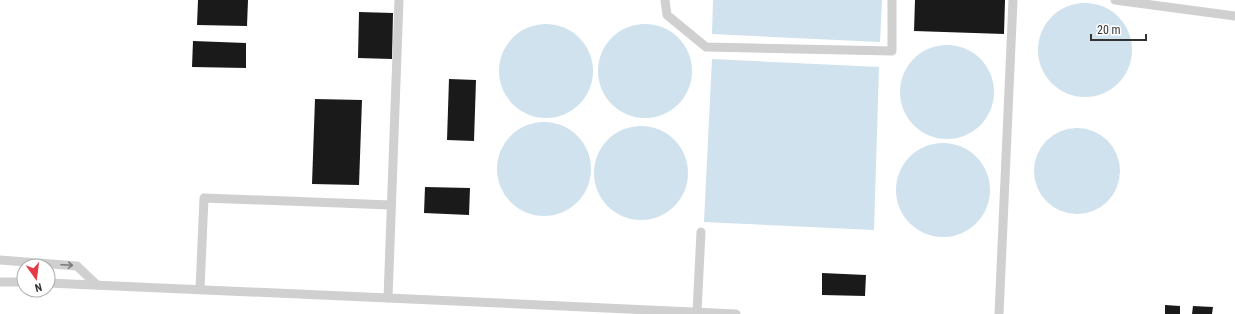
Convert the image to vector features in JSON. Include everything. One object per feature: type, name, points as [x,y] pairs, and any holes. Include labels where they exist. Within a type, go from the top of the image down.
[{"type":"lane","points":[[388,298],[399,0]]},
{"type":"lane","points":[[665,0],[667,15],[706,47],[892,51],[892,0]]},
{"type":"lane","points":[[999,314],[1013,0]]},
{"type":"lane","points":[[1115,0],[1235,16]]},
{"type":"lane","points":[[200,289],[204,198],[391,205]]},
{"type":"lane","points":[[697,312],[701,232]]},
{"type":"lane","points":[[0,260],[77,266],[97,285]]},
{"type":"lane","points":[[0,282],[16,282]]},
{"type":"lane","points":[[56,283],[736,314]]},
{"type":"water","points":[[713,0],[882,0],[880,42],[712,34]]},
{"type":"water","points":[[1085,3],[1103,6],[1118,17],[1129,32],[1132,50],[1129,68],[1118,83],[1103,94],[1085,97],[1067,94],[1052,83],[1041,68],[1038,50],[1041,32],[1052,17],[1067,6]]},
{"type":"water","points":[[546,24],[564,27],[579,38],[590,53],[593,71],[590,89],[579,104],[564,115],[546,118],[528,115],[513,104],[502,89],[499,71],[502,53],[513,38],[528,27]]},
{"type":"water","points":[[645,24],[663,27],[678,38],[689,53],[692,71],[689,89],[678,104],[663,115],[645,118],[627,115],[612,104],[601,89],[598,71],[601,53],[612,38],[627,27]]},
{"type":"water","points":[[947,45],[965,48],[980,59],[991,74],[994,92],[991,110],[980,125],[965,136],[947,139],[929,136],[914,125],[903,110],[900,92],[903,74],[914,59],[929,48]]},
{"type":"water","points":[[712,59],[879,67],[874,230],[704,222]]},
{"type":"water","points":[[544,122],[562,125],[577,136],[588,151],[591,169],[588,187],[577,202],[562,213],[544,216],[526,213],[511,202],[500,187],[497,169],[500,151],[511,136],[526,125]]},
{"type":"water","points":[[641,126],[659,129],[674,140],[685,155],[688,173],[685,191],[674,206],[659,217],[641,220],[623,217],[608,206],[597,191],[594,173],[597,155],[608,140],[623,129]]},
{"type":"water","points":[[1077,128],[1094,131],[1108,140],[1117,154],[1120,171],[1117,188],[1108,202],[1094,211],[1077,214],[1060,211],[1046,202],[1037,188],[1034,171],[1037,154],[1046,140],[1060,131]]},
{"type":"water","points":[[943,143],[961,146],[976,157],[987,172],[990,190],[987,208],[976,223],[961,234],[943,237],[925,234],[910,223],[899,208],[896,190],[899,172],[910,157],[925,146]]},
{"type":"building","points":[[198,0],[248,0],[247,26],[197,25]]},
{"type":"building","points":[[915,0],[1005,0],[1004,34],[914,31]]},
{"type":"building","points":[[359,12],[393,13],[392,59],[358,58]]},
{"type":"building","points":[[193,41],[246,43],[246,68],[192,67]]},
{"type":"building","points":[[449,79],[476,80],[474,141],[447,140]]},
{"type":"building","points":[[315,99],[362,100],[359,185],[312,184]]},
{"type":"building","points":[[425,187],[470,188],[469,215],[424,213]]},
{"type":"building","points":[[822,273],[866,275],[865,296],[822,295]]},
{"type":"building","points":[[1165,305],[1180,306],[1180,314],[1165,314]]},
{"type":"building","points":[[1193,306],[1213,307],[1212,314],[1192,314]]}]
